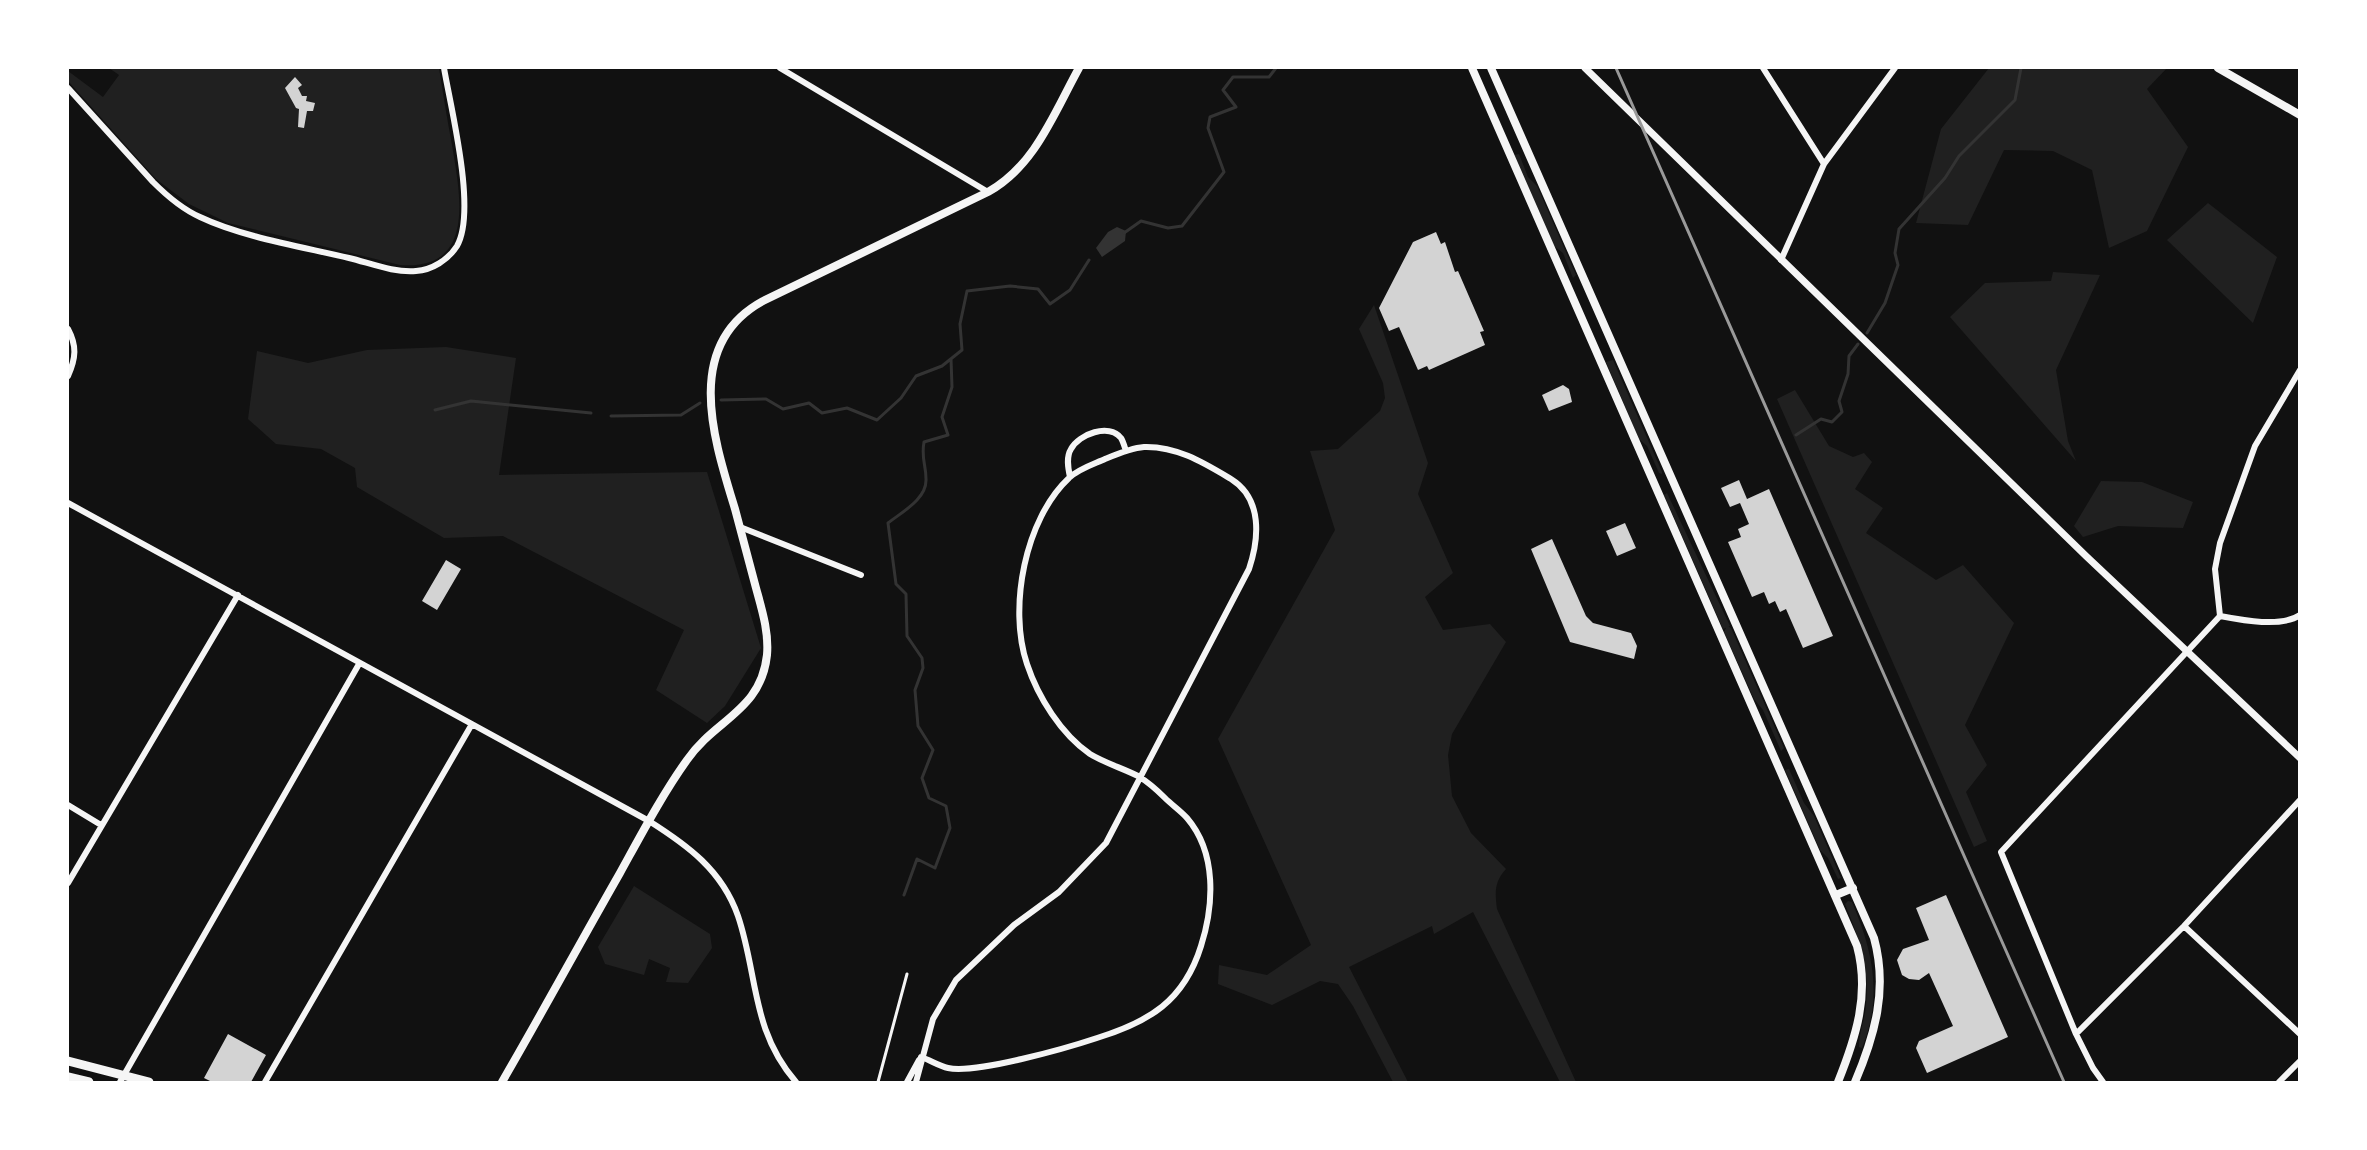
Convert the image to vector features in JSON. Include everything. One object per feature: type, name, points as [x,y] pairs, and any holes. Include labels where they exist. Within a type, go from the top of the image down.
[{"type":"highway","points":[[68,1061],[122,1079],[149,1083]]},
{"type":"highway","points":[[68,1077],[89,1083]]},
{"type":"main road","points":[[502,1083],[649,820],[687,759],[701,742],[743,709],[753,698],[765,669],[767,634],[740,527],[720,469],[712,426],[711,383],[717,351],[728,328],[738,316],[763,301],[988,192],[1007,180],[1027,160],[1079,68]]},
{"type":"main road","points":[[1472,68],[1857,946],[1863,974],[1859,1023],[1838,1083]]},
{"type":"main road","points":[[1491,68],[1853,888],[1878,954],[1881,987],[1875,1028],[1855,1083]]},
{"type":"main road","points":[[2218,68],[2300,115]]},
{"type":"main road","points":[[1481,88],[1497,81]]},
{"type":"main road","points":[[1836,895],[1853,888]]},
{"type":"street","points":[[68,88],[168,197],[201,218],[237,231],[387,268],[416,271],[438,265],[456,248],[465,218],[464,187],[444,68]]},
{"type":"street","points":[[780,68],[988,192]]},
{"type":"street","points":[[1585,68],[2188,654],[2300,758]]},
{"type":"street","points":[[1763,68],[1824,164]]},
{"type":"street","points":[[1781,260],[1824,164],[1895,68]]},
{"type":"street","points":[[68,329],[74,340],[76,358],[68,376]]},
{"type":"street","points":[[2103,1083],[2076,1035],[2001,852],[2188,654],[2220,616],[2215,569],[2220,543],[2255,446],[2300,370]]},
{"type":"street","points":[[1070,477],[1067,464],[1071,448],[1083,437],[1098,432],[1112,432],[1121,438],[1126,452]]},
{"type":"street","points":[[916,1083],[921,1057],[933,1019],[956,980],[1014,925],[1059,891],[1106,843],[1139,777],[1249,569],[1256,546],[1258,524],[1250,501],[1237,483],[1200,461],[1181,453],[1143,447],[1126,452],[1070,477],[1041,518],[1028,550],[1018,614],[1019,636],[1035,686],[1050,712],[1088,752],[1139,777],[1187,818],[1200,838],[1211,879],[1210,917],[1194,968],[1167,1003],[1134,1026],[1090,1041],[974,1069],[948,1068],[921,1057]]},
{"type":"street","points":[[68,503],[359,664],[649,820],[692,848],[721,885],[738,915],[762,1022],[776,1055],[796,1083]]},
{"type":"street","points":[[740,527],[861,575]]},
{"type":"street","points":[[68,883],[238,595]]},
{"type":"street","points":[[2220,616],[2251,621],[2293,620],[2300,615]]},
{"type":"street","points":[[122,1079],[359,664]]},
{"type":"street","points":[[265,1083],[472,724]]},
{"type":"street","points":[[2076,1035],[2184,926],[2300,800]]},
{"type":"street","points":[[68,805],[101,825]]},
{"type":"street","points":[[2184,926],[2300,1034]]},
{"type":"street","points":[[907,1083],[910,1073],[921,1057]]},
{"type":"street","points":[[2279,1083],[2300,1061]]},
{"type":"lane","points":[[878,1083],[907,974]]},
{"type":"shaded area","points":[[109,68],[439,68],[458,185],[458,226],[452,243],[442,256],[425,264],[400,265],[228,223],[189,204],[156,179],[68,81],[68,71],[103,97],[119,75]]},
{"type":"shaded area","points":[[1989,68],[2167,68],[2147,89],[2188,147],[2147,231],[2109,248],[2092,170],[2053,151],[2004,150],[1968,225],[1916,223],[1941,129]]},
{"type":"shaded area","points":[[1519,154],[1528,177],[1537,186],[1576,275],[1573,278],[1563,253],[1554,246],[1514,155]]},
{"type":"shaded area","points":[[2208,203],[2277,257],[2253,323],[2167,240]]},
{"type":"shaded area","points":[[1117,227],[1126,231],[1125,241],[1102,257],[1096,248],[1108,232]]},
{"type":"shaded area","points":[[2053,272],[2100,275],[2056,370],[2068,441],[2076,461],[1950,317],[1985,283],[2051,281]]},
{"type":"shaded area","points":[[1374,305],[1428,463],[1418,494],[1453,573],[1425,597],[1443,630],[1490,624],[1506,642],[1452,734],[1448,755],[1452,796],[1471,833],[1506,869],[1499,878],[1496,888],[1497,909],[1576,1082],[1560,1082],[1473,912],[1434,934],[1432,926],[1349,967],[1408,1082],[1393,1082],[1353,1006],[1338,984],[1320,981],[1272,1005],[1218,984],[1219,965],[1267,975],[1311,945],[1218,739],[1335,530],[1310,451],[1338,449],[1380,411],[1385,398],[1383,383],[1359,329]]},
{"type":"shaded area","points":[[446,347],[516,358],[499,475],[707,472],[761,648],[725,706],[707,723],[656,690],[684,630],[503,536],[444,538],[357,487],[355,468],[321,449],[276,444],[248,419],[257,351],[308,363],[367,350]]},
{"type":"shaded area","points":[[1613,360],[1662,474],[1659,473],[1647,446],[1639,439],[1606,362]]},
{"type":"shaded area","points":[[1795,390],[1829,446],[1853,457],[1864,453],[1872,462],[1855,489],[1883,508],[1866,533],[1936,580],[1963,565],[2014,623],[1965,725],[1987,765],[1966,792],[1987,841],[1974,847],[1777,399]]},
{"type":"shaded area","points":[[2101,481],[2142,482],[2193,502],[2183,528],[2118,526],[2083,537],[2074,526]]},
{"type":"shaded area","points":[[1667,493],[1730,626],[1723,629],[1664,495]]},
{"type":"shaded area","points":[[1727,626],[1731,628],[1784,748],[1781,751],[1763,710],[1754,699],[1724,632]]},
{"type":"shaded area","points":[[1789,769],[1804,803],[1814,816],[1841,878],[1838,879],[1828,858],[1820,850],[1785,770]]},
{"type":"shaded area","points":[[634,886],[710,934],[712,948],[688,983],[666,982],[670,968],[649,959],[644,975],[605,964],[598,947]]},
{"type":"shaded area","points":[[1848,901],[1852,902],[1859,920],[1873,974],[1872,1010],[1862,1048],[1859,1047],[1859,1041],[1866,1005],[1865,966],[1859,941],[1845,904]]},
{"type":"building","points":[[295,77],[302,85],[298,88],[302,96],[307,96],[306,101],[315,103],[313,111],[307,111],[304,128],[298,127],[299,109],[296,108],[285,88]]},
{"type":"building","points":[[1436,232],[1441,244],[1445,242],[1455,272],[1458,271],[1484,331],[1480,332],[1485,345],[1429,370],[1427,366],[1418,370],[1399,327],[1389,331],[1379,308],[1413,242]]},
{"type":"building","points":[[1563,385],[1569,389],[1572,402],[1549,411],[1542,395]]},
{"type":"building","points":[[1739,480],[1747,499],[1769,489],[1833,636],[1803,648],[1786,609],[1780,612],[1775,601],[1769,604],[1764,592],[1752,597],[1728,542],[1741,537],[1738,529],[1749,524],[1740,503],[1730,507],[1721,488]]},
{"type":"building","points":[[1625,523],[1636,548],[1617,556],[1606,531]]},
{"type":"building","points":[[1552,539],[1586,616],[1593,623],[1631,633],[1637,646],[1634,659],[1570,642],[1531,549]]},
{"type":"building","points":[[446,560],[461,569],[437,610],[422,601]]},
{"type":"building","points":[[1946,895],[2008,1037],[1927,1073],[1916,1048],[1919,1041],[1953,1026],[1929,973],[1919,980],[1909,979],[1902,975],[1897,960],[1903,949],[1929,940],[1916,908]]},
{"type":"building","points":[[228,1034],[266,1055],[251,1082],[212,1082],[204,1078]]},
{"type":"waterway","points":[[1124,233],[1141,221],[1168,228],[1182,226],[1224,172],[1208,128],[1210,117],[1236,107],[1223,90],[1233,77],[1269,77],[1276,68]]},
{"type":"waterway","points":[[1867,333],[1885,303],[1898,265],[1895,253],[1899,229],[1945,178],[1959,156],[2015,100],[2021,68]]},
{"type":"waterway","points":[[721,400],[766,399],[783,409],[809,403],[822,413],[847,408],[877,420],[901,398],[916,376],[942,366],[962,350],[960,324],[967,291],[1010,286],[1038,289],[1050,304],[1070,290],[1089,260]]},
{"type":"waterway","points":[[1796,435],[1821,419],[1832,422],[1842,412],[1839,401],[1848,374],[1849,356],[1858,344]]},
{"type":"waterway","points":[[904,895],[917,859],[935,868],[950,828],[946,806],[929,798],[922,778],[933,750],[918,726],[915,690],[923,668],[922,658],[907,636],[906,594],[896,584],[888,523],[913,504],[922,493],[926,479],[924,442],[948,435],[942,417],[952,387],[951,359]]},
{"type":"waterway","points":[[435,410],[471,401],[591,413]]},
{"type":"waterway","points":[[611,416],[681,415],[700,403]]},
{"type":"railway","points":[[1616,68],[2064,1082]]}]
